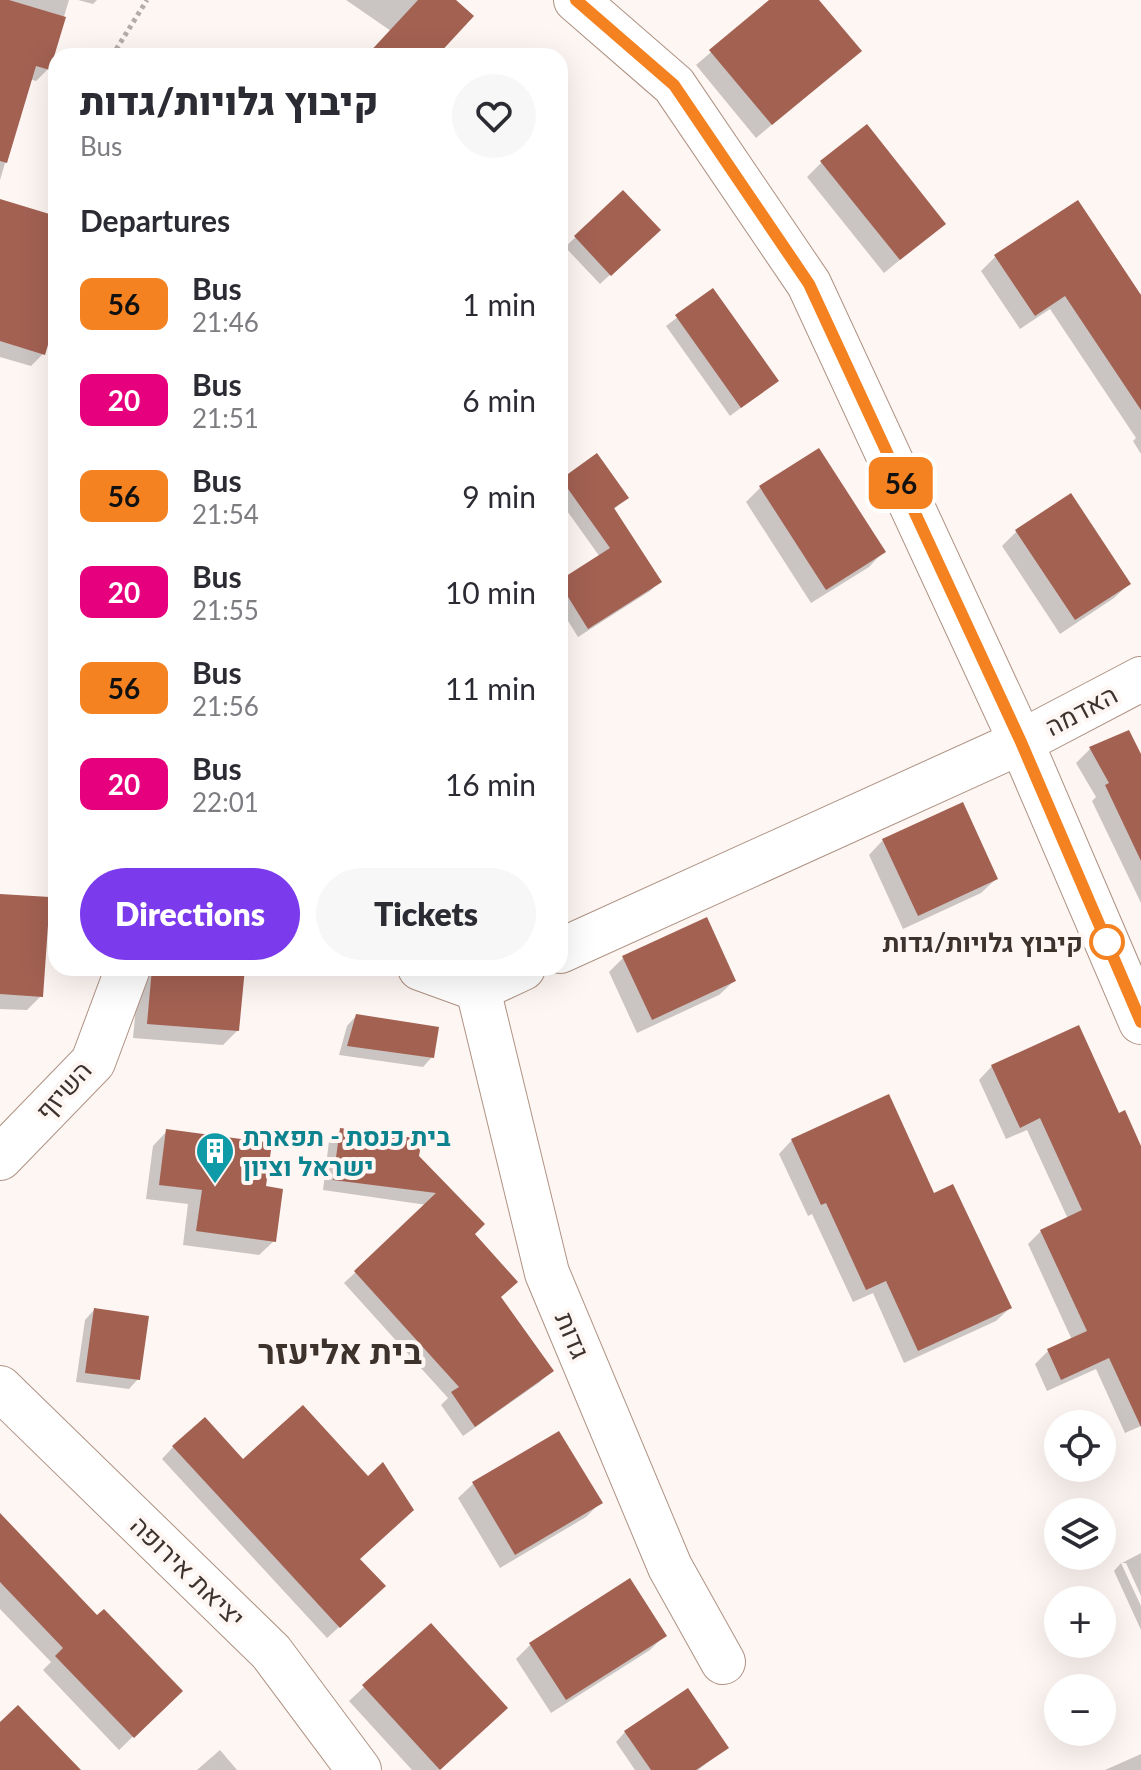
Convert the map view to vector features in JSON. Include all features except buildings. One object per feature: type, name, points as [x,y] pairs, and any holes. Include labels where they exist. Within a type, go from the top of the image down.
[{"type":"street","points":[[576,0],[674,85],[809,284],[1021,742],[1141,1022]]},
{"type":"street","name":"האדמה","points":[[568,947],[1021,742],[1141,679]]},
{"type":"street","name":"השיזף","points":[[0,1158],[93,1062],[125,976]]},
{"type":"street","points":[[442,976],[478,989],[506,976]]},
{"type":"street","name":"גדות","points":[[478,989],[547,1273],[670,1567],[723,1662]]},
{"type":"street","name":"יציאת אירופה","points":[[0,1388],[271,1652],[359,1770]]},
{"type":"path","points":[[117,48],[147,0]]},
{"type":"bus line","name":"56","points":[[576,0],[674,85],[809,284],[1021,742],[1141,1022]]},
{"type":"place","name":"קיבוץ גלויות/גדות","points":[[1107,942]]},
{"type":"place","name":"בית כנסת - תפארת ישראל וציון","points":[[215,1185]]},
{"type":"district","name":"בית אליעזר","points":[[340,1350]]}]
